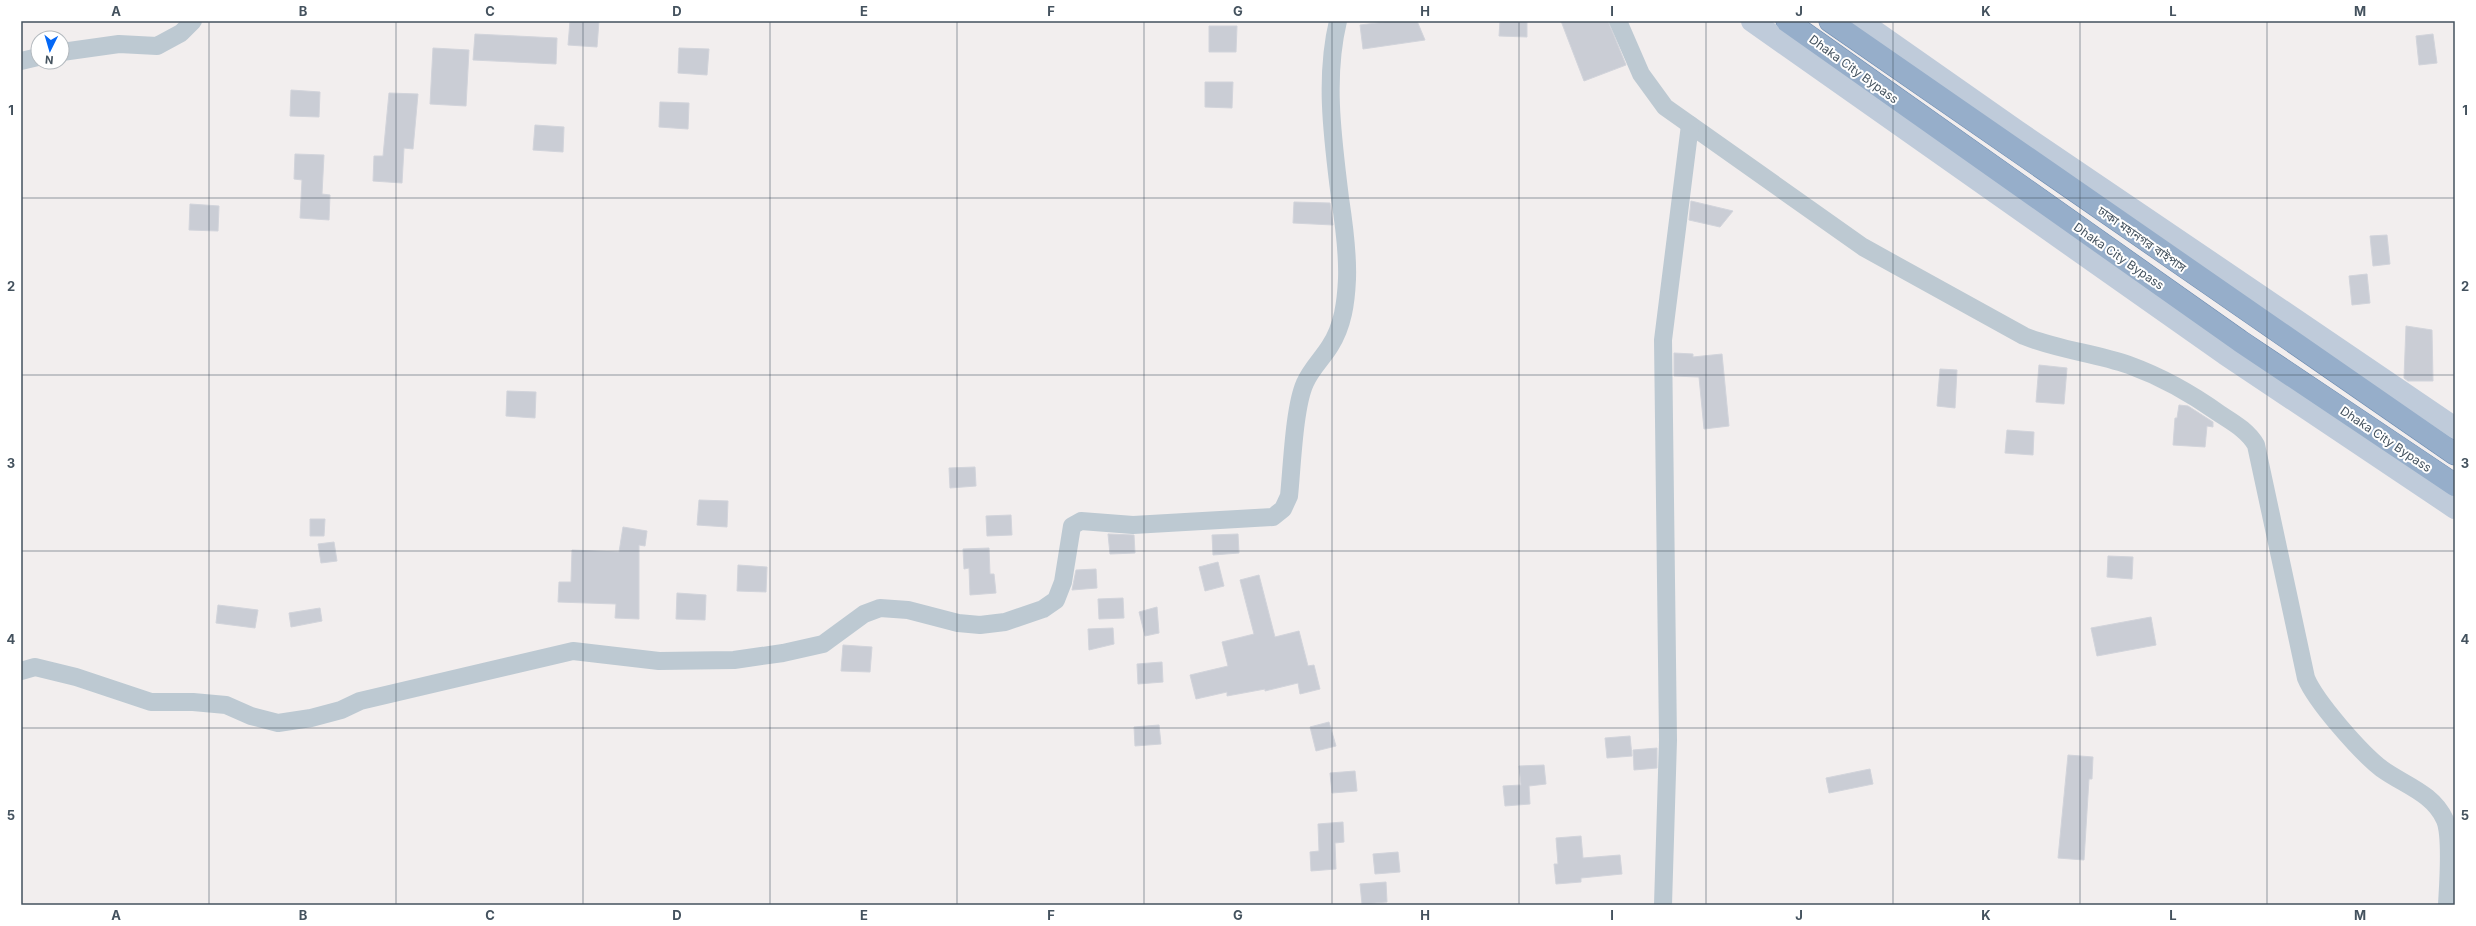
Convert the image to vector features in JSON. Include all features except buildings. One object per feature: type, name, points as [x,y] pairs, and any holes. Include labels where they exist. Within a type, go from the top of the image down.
[{"type":"highway","name":"Dhaka City Bypass","points":[[1787,21],[2240,342],[2455,485]]},
{"type":"highway","name":"ঢাকা মহানগর বাইপাস","points":[[1830,21],[2455,454]]},
{"type":"main road","points":[[1752,21],[2219,350],[2455,508]]},
{"type":"main road","points":[[1860,21],[2030,140],[2445,413],[2455,428]]},
{"type":"street","points":[[70,51],[119,44],[157,46],[181,33],[193,21]]},
{"type":"street","points":[[21,671],[35,667],[76,677],[150,702],[193,702],[226,705],[250,716],[278,723],[311,718],[341,710],[360,701],[573,651],[659,661],[734,660],[783,653],[823,644],[864,614],[880,608],[908,610],[958,623],[980,625],[1005,622],[1043,609],[1056,600],[1063,582],[1072,526],[1081,521],[1133,525],[1273,517],[1283,509],[1289,496],[1299,407],[1304,384],[1331,346],[1340,327],[1345,306],[1347,278],[1345,233],[1334,150],[1330,66],[1338,21]]},
{"type":"street","points":[[1618,21],[1641,74],[1665,107],[1821,219],[1863,247],[2035,340],[2129,365],[2196,396],[2251,435],[2256,445],[2306,678],[2312,692],[2332,716],[2382,768],[2424,794],[2438,808],[2446,821],[2448,853],[2447,905]]},
{"type":"street","points":[[1663,905],[1668,733],[1663,340],[1690,125]]}]
